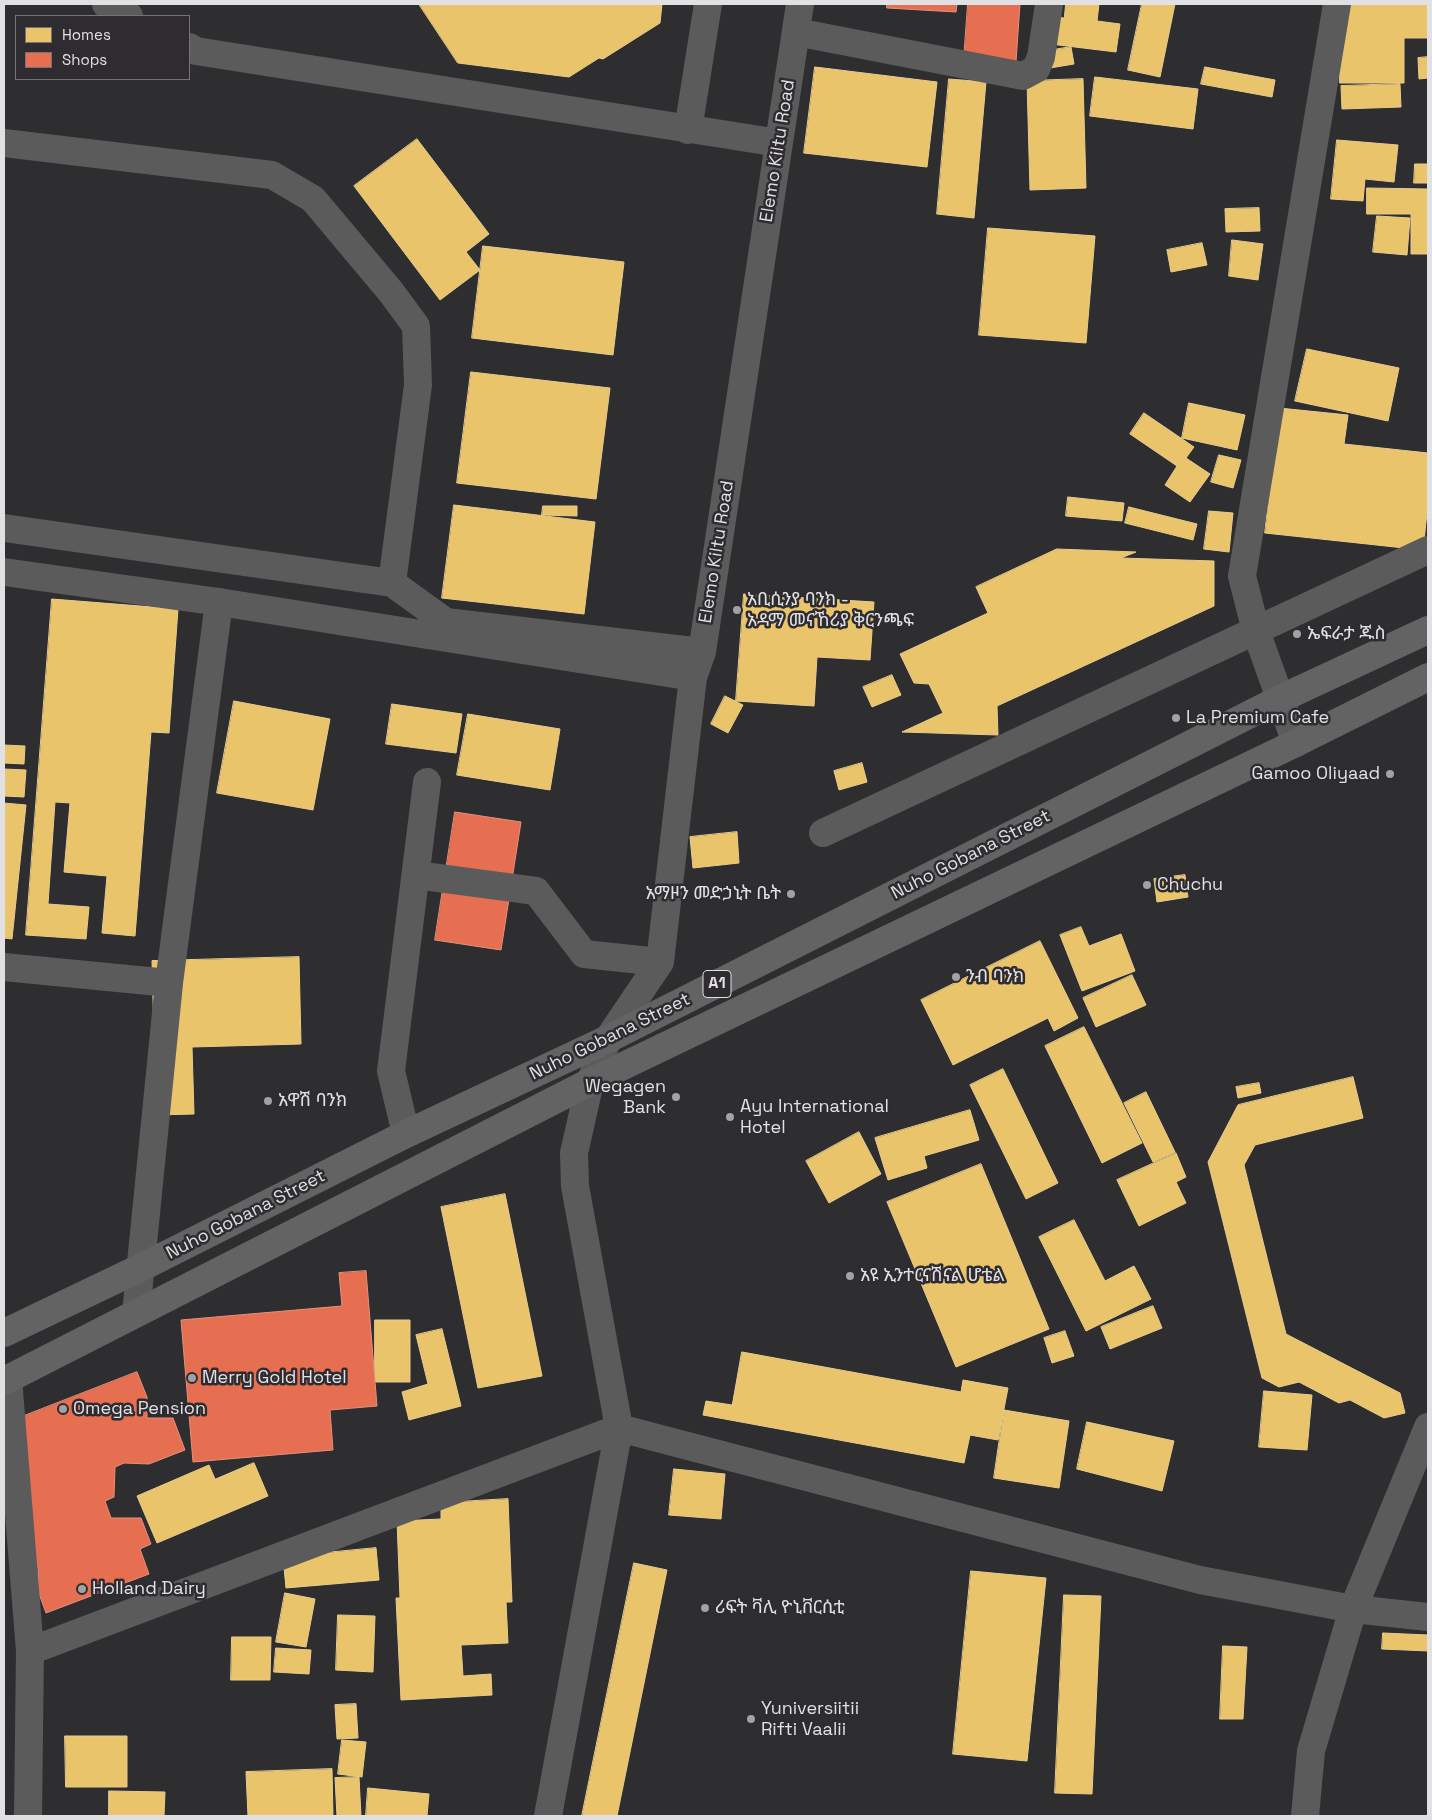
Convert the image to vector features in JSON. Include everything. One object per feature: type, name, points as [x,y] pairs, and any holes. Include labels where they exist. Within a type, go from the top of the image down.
[{"type":"main road","name":"Nuho Gobana Street","points":[[4,1334],[406,1134],[608,1039],[1280,699],[1428,630]]},
{"type":"main road","name":"Nuho Gobana Street","points":[[6,1379],[590,1082],[1296,743],[1428,677]]},
{"type":"street","points":[[106,4],[127,15]]},
{"type":"street","points":[[688,130],[708,4]]},
{"type":"street","name":"Elemo Kiltu Road","points":[[619,1428],[575,1186],[574,1153],[590,1082],[608,1039],[660,962],[697,665],[800,4]]},
{"type":"street","points":[[796,32],[1023,76],[1036,69],[1041,57],[1049,4]]},
{"type":"street","points":[[1296,743],[1256,631],[1242,576],[1337,4]]},
{"type":"street","points":[[190,48],[196,51],[779,143]]},
{"type":"street","points":[[4,143],[272,175],[313,199],[392,292],[416,326],[418,385],[392,583]]},
{"type":"street","points":[[4,528],[392,583],[446,622],[697,665]]},
{"type":"street","points":[[823,833],[1428,550]]},
{"type":"street","points":[[4,572],[697,665]]},
{"type":"street","points":[[136,1313],[169,983],[219,602]]},
{"type":"street","points":[[406,1134],[391,1071],[427,782]]},
{"type":"street","points":[[416,874],[536,890],[584,954],[660,962]]},
{"type":"street","points":[[4,967],[169,983]]},
{"type":"street","points":[[6,1379],[30,1651],[28,1816]]},
{"type":"street","points":[[1304,1816],[1311,1751],[1353,1609],[1428,1427]]},
{"type":"street","points":[[548,1816],[619,1428]]},
{"type":"street","points":[[30,1651],[619,1428],[1200,1580],[1353,1609],[1428,1617]]},
{"type":"building: Homes","points":[[419,4],[662,4],[660,23],[603,59],[599,58],[569,77],[458,63]]},
{"type":"building: Homes","points":[[1066,4],[1099,4],[1097,21],[1120,24],[1116,52],[1034,42],[1038,15],[1064,18]]},
{"type":"building: Homes","points":[[1142,4],[1175,4],[1160,77],[1128,70]]},
{"type":"building: Homes","points":[[1340,4],[1428,4],[1428,38],[1404,38],[1404,83],[1340,83]]},
{"type":"building: Homes","points":[[1071,47],[1074,64],[1038,70],[1035,53]]},
{"type":"building: Homes","points":[[1428,57],[1428,78],[1419,79],[1418,58]]},
{"type":"building: Homes","points":[[815,67],[937,82],[927,167],[804,153]]},
{"type":"building: Homes","points":[[1205,67],[1275,80],[1272,97],[1201,84]]},
{"type":"building: Homes","points":[[1095,77],[1198,89],[1193,129],[1090,116]]},
{"type":"building: Homes","points":[[949,79],[986,82],[974,218],[937,214]]},
{"type":"building: Homes","points":[[1083,79],[1086,188],[1030,190],[1027,81]]},
{"type":"building: Homes","points":[[1400,84],[1401,107],[1342,109],[1341,86]]},
{"type":"building: Homes","points":[[417,139],[489,234],[466,252],[480,270],[440,300],[354,186]]},
{"type":"building: Homes","points":[[1337,140],[1398,145],[1394,182],[1365,179],[1363,201],[1331,199]]},
{"type":"building: Homes","points":[[1415,164],[1428,164],[1428,183],[1414,183]]},
{"type":"building: Homes","points":[[1367,188],[1428,189],[1428,254],[1411,254],[1411,214],[1367,214]]},
{"type":"building: Homes","points":[[1259,208],[1260,231],[1226,232],[1225,209]]},
{"type":"building: Homes","points":[[1377,216],[1410,218],[1407,255],[1373,252]]},
{"type":"building: Homes","points":[[988,228],[1095,236],[1086,343],[979,335]]},
{"type":"building: Homes","points":[[1232,240],[1263,244],[1258,280],[1229,276]]},
{"type":"building: Homes","points":[[1202,243],[1207,265],[1171,272],[1167,250]]},
{"type":"building: Homes","points":[[483,246],[624,262],[613,355],[472,338]]},
{"type":"building: Homes","points":[[1307,349],[1399,368],[1388,421],[1295,401]]},
{"type":"building: Homes","points":[[471,372],[610,388],[596,499],[457,483]]},
{"type":"building: Homes","points":[[1189,403],[1245,415],[1237,450],[1182,438]]},
{"type":"building: Homes","points":[[1279,408],[1348,415],[1344,444],[1428,453],[1428,503],[1423,550],[1265,533]]},
{"type":"building: Homes","points":[[1144,413],[1194,447],[1186,458],[1210,474],[1190,502],[1165,485],[1177,466],[1130,434]]},
{"type":"building: Homes","points":[[1219,455],[1241,460],[1233,488],[1211,482]]},
{"type":"building: Homes","points":[[1068,497],[1124,503],[1122,521],[1066,516]]},
{"type":"building: Homes","points":[[454,505],[595,522],[584,614],[442,598]]},
{"type":"building: Homes","points":[[543,506],[577,506],[577,516],[542,515]]},
{"type":"building: Homes","points":[[1129,507],[1197,524],[1193,540],[1125,523]]},
{"type":"building: Homes","points":[[1209,511],[1233,513],[1229,552],[1204,549]]},
{"type":"building: Homes","points":[[1057,549],[1136,552],[1121,558],[1214,561],[1214,606],[997,706],[998,735],[902,732],[943,713],[929,684],[914,683],[900,654],[988,613],[976,587]]},
{"type":"building: Homes","points":[[744,594],[874,602],[870,660],[817,657],[814,706],[736,701]]},
{"type":"building: Homes","points":[[52,599],[178,609],[169,733],[151,732],[135,936],[102,933],[107,876],[64,872],[70,803],[55,802],[48,904],[89,907],[86,939],[26,935]]},
{"type":"building: Homes","points":[[892,675],[901,695],[872,707],[863,687]]},
{"type":"building: Homes","points":[[725,696],[743,705],[728,733],[711,724]]},
{"type":"building: Homes","points":[[234,701],[330,719],[313,810],[217,793]]},
{"type":"building: Homes","points":[[392,704],[462,714],[456,753],[386,744]]},
{"type":"building: Homes","points":[[468,714],[560,729],[550,790],[457,775]]},
{"type":"building: Homes","points":[[4,745],[25,746],[24,764],[4,763]]},
{"type":"building: Homes","points":[[862,763],[867,782],[839,790],[834,771]]},
{"type":"building: Homes","points":[[4,769],[26,770],[24,797],[4,796]]},
{"type":"building: Homes","points":[[4,803],[26,805],[12,939],[4,938]]},
{"type":"building: Homes","points":[[737,832],[739,863],[693,868],[690,837]]},
{"type":"building: Homes","points":[[1185,875],[1188,897],[1157,902],[1154,879]]},
{"type":"building: Homes","points":[[1081,927],[1089,946],[1121,934],[1135,971],[1082,991],[1060,935]]},
{"type":"building: Homes","points":[[1040,941],[1078,1018],[1054,1031],[1048,1018],[953,1065],[921,1000]]},
{"type":"building: Homes","points":[[299,957],[301,1044],[192,1047],[194,1114],[156,1115],[152,961]]},
{"type":"building: Homes","points":[[1132,975],[1146,1005],[1096,1027],[1083,998]]},
{"type":"building: Homes","points":[[1084,1027],[1142,1143],[1102,1163],[1045,1046]]},
{"type":"building: Homes","points":[[1003,1069],[1058,1183],[1026,1199],[970,1085]]},
{"type":"building: Homes","points":[[1353,1077],[1363,1118],[1255,1145],[1244,1165],[1286,1334],[1400,1393],[1405,1413],[1384,1418],[1350,1400],[1339,1403],[1299,1382],[1279,1387],[1262,1378],[1208,1162],[1238,1105]]},
{"type":"building: Homes","points":[[1259,1083],[1261,1093],[1238,1098],[1236,1087]]},
{"type":"building: Homes","points":[[1146,1092],[1175,1152],[1153,1162],[1124,1103]]},
{"type":"building: Homes","points":[[970,1110],[979,1140],[924,1156],[927,1168],[888,1180],[875,1138]]},
{"type":"building: Homes","points":[[859,1132],[881,1174],[829,1203],[806,1161]]},
{"type":"building: Homes","points":[[1176,1153],[1186,1177],[1176,1182],[1186,1203],[1139,1226],[1117,1180]]},
{"type":"building: Homes","points":[[981,1164],[1049,1329],[956,1367],[887,1202]]},
{"type":"building: Homes","points":[[505,1194],[542,1376],[478,1388],[441,1207]]},
{"type":"building: Homes","points":[[1074,1220],[1105,1281],[1134,1266],[1151,1299],[1086,1331],[1039,1237]]},
{"type":"building: Homes","points":[[1153,1306],[1162,1328],[1110,1349],[1101,1327]]},
{"type":"building: Homes","points":[[375,1320],[410,1320],[410,1382],[375,1382]]},
{"type":"building: Homes","points":[[442,1329],[461,1406],[409,1420],[402,1392],[428,1384],[416,1335]]},
{"type":"building: Homes","points":[[1065,1331],[1074,1356],[1052,1363],[1044,1338]]},
{"type":"building: Homes","points":[[742,1352],[961,1392],[963,1380],[1008,1388],[998,1440],[970,1435],[964,1463],[703,1415],[706,1401],[732,1405]]},
{"type":"building: Homes","points":[[1264,1391],[1312,1395],[1307,1450],[1259,1447]]},
{"type":"building: Homes","points":[[1004,1410],[1069,1421],[1059,1488],[994,1478]]},
{"type":"building: Homes","points":[[1087,1422],[1174,1441],[1162,1491],[1077,1469]]},
{"type":"building: Homes","points":[[254,1463],[268,1496],[157,1543],[137,1496],[209,1465],[215,1479]]},
{"type":"building: Homes","points":[[674,1469],[725,1474],[721,1519],[669,1515]]},
{"type":"building: Homes","points":[[508,1499],[512,1602],[506,1602],[508,1643],[461,1645],[463,1676],[491,1674],[492,1695],[401,1700],[396,1598],[400,1598],[397,1521],[441,1519],[441,1503]]},
{"type":"building: Homes","points":[[376,1548],[379,1580],[286,1588],[283,1557]]},
{"type":"building: Homes","points":[[634,1563],[667,1570],[617,1816],[582,1816]]},
{"type":"building: Homes","points":[[971,1571],[1046,1578],[1027,1761],[953,1754]]},
{"type":"building: Homes","points":[[285,1593],[315,1599],[306,1647],[276,1642]]},
{"type":"building: Homes","points":[[1064,1595],[1101,1596],[1092,1794],[1055,1793]]},
{"type":"building: Homes","points":[[338,1615],[375,1616],[373,1672],[336,1670]]},
{"type":"building: Homes","points":[[1383,1633],[1428,1635],[1428,1651],[1382,1649]]},
{"type":"building: Homes","points":[[232,1637],[271,1637],[270,1680],[231,1680]]},
{"type":"building: Homes","points":[[1223,1646],[1247,1647],[1243,1719],[1220,1719]]},
{"type":"building: Homes","points":[[276,1648],[311,1650],[309,1674],[274,1672]]},
{"type":"building: Homes","points":[[356,1704],[358,1738],[337,1739],[335,1705]]},
{"type":"building: Homes","points":[[65,1736],[127,1736],[127,1787],[66,1787]]},
{"type":"building: Homes","points":[[342,1740],[366,1742],[362,1777],[338,1774]]},
{"type":"building: Homes","points":[[332,1769],[333,1816],[248,1816],[246,1772]]},
{"type":"building: Homes","points":[[359,1777],[361,1816],[337,1816],[335,1778]]},
{"type":"building: Homes","points":[[368,1788],[429,1794],[427,1816],[366,1816]]},
{"type":"building: Homes","points":[[109,1791],[165,1792],[164,1816],[109,1816]]},
{"type":"building: Shops","points":[[887,4],[957,4],[956,12],[887,8]]},
{"type":"building: Shops","points":[[968,4],[1020,4],[1015,76],[963,72]]},
{"type":"building: Shops","points":[[455,812],[521,822],[501,950],[435,940]]},
{"type":"building: Shops","points":[[366,1271],[377,1406],[330,1410],[333,1450],[193,1462],[181,1320],[342,1306],[339,1273]]},
{"type":"building: Shops","points":[[137,1372],[147,1397],[147,1418],[173,1418],[185,1450],[149,1464],[124,1463],[115,1467],[114,1497],[105,1501],[111,1518],[141,1518],[151,1544],[140,1549],[149,1574],[46,1613],[38,1591],[38,1568],[35,1561],[24,1416]]},
{"type":"place","name":"አቢሲንያ ባንክ - አዳማ መናኸሪያ ቅርንጫፍ","points":[[737,610]]},
{"type":"place","name":"ኤፍራታ ጁስ","points":[[1297,634]]},
{"type":"place","name":"La Premium Cafe","points":[[1176,718]]},
{"type":"place","name":"Gamoo Oliyaad","points":[[1390,774]]},
{"type":"place","name":"Chuchu","points":[[1147,885]]},
{"type":"place","name":"አማዞን መድኃኒት ቤት","points":[[791,894]]},
{"type":"place","name":"ንብ ባንክ","points":[[956,977]]},
{"type":"place","name":"Wegagen Bank","points":[[676,1097]]},
{"type":"place","name":"አዋሽ ባንክ","points":[[268,1101]]},
{"type":"place","name":"Ayu International Hotel","points":[[730,1117]]},
{"type":"place","name":"አዩ ኢንተርናሽናል ሆቴል","points":[[850,1276]]},
{"type":"place","name":"Merry Gold Hotel","points":[[192,1378]]},
{"type":"place","name":"Omega Pension","points":[[63,1409]]},
{"type":"place","name":"Holland Dairy","points":[[82,1589]]},
{"type":"place","name":"ሪፍት ቫሊ ዮኒቨርሲቲ","points":[[705,1608]]},
{"type":"place","name":"Yuniversiitii Rifti Vaalii","points":[[751,1719]]}]
